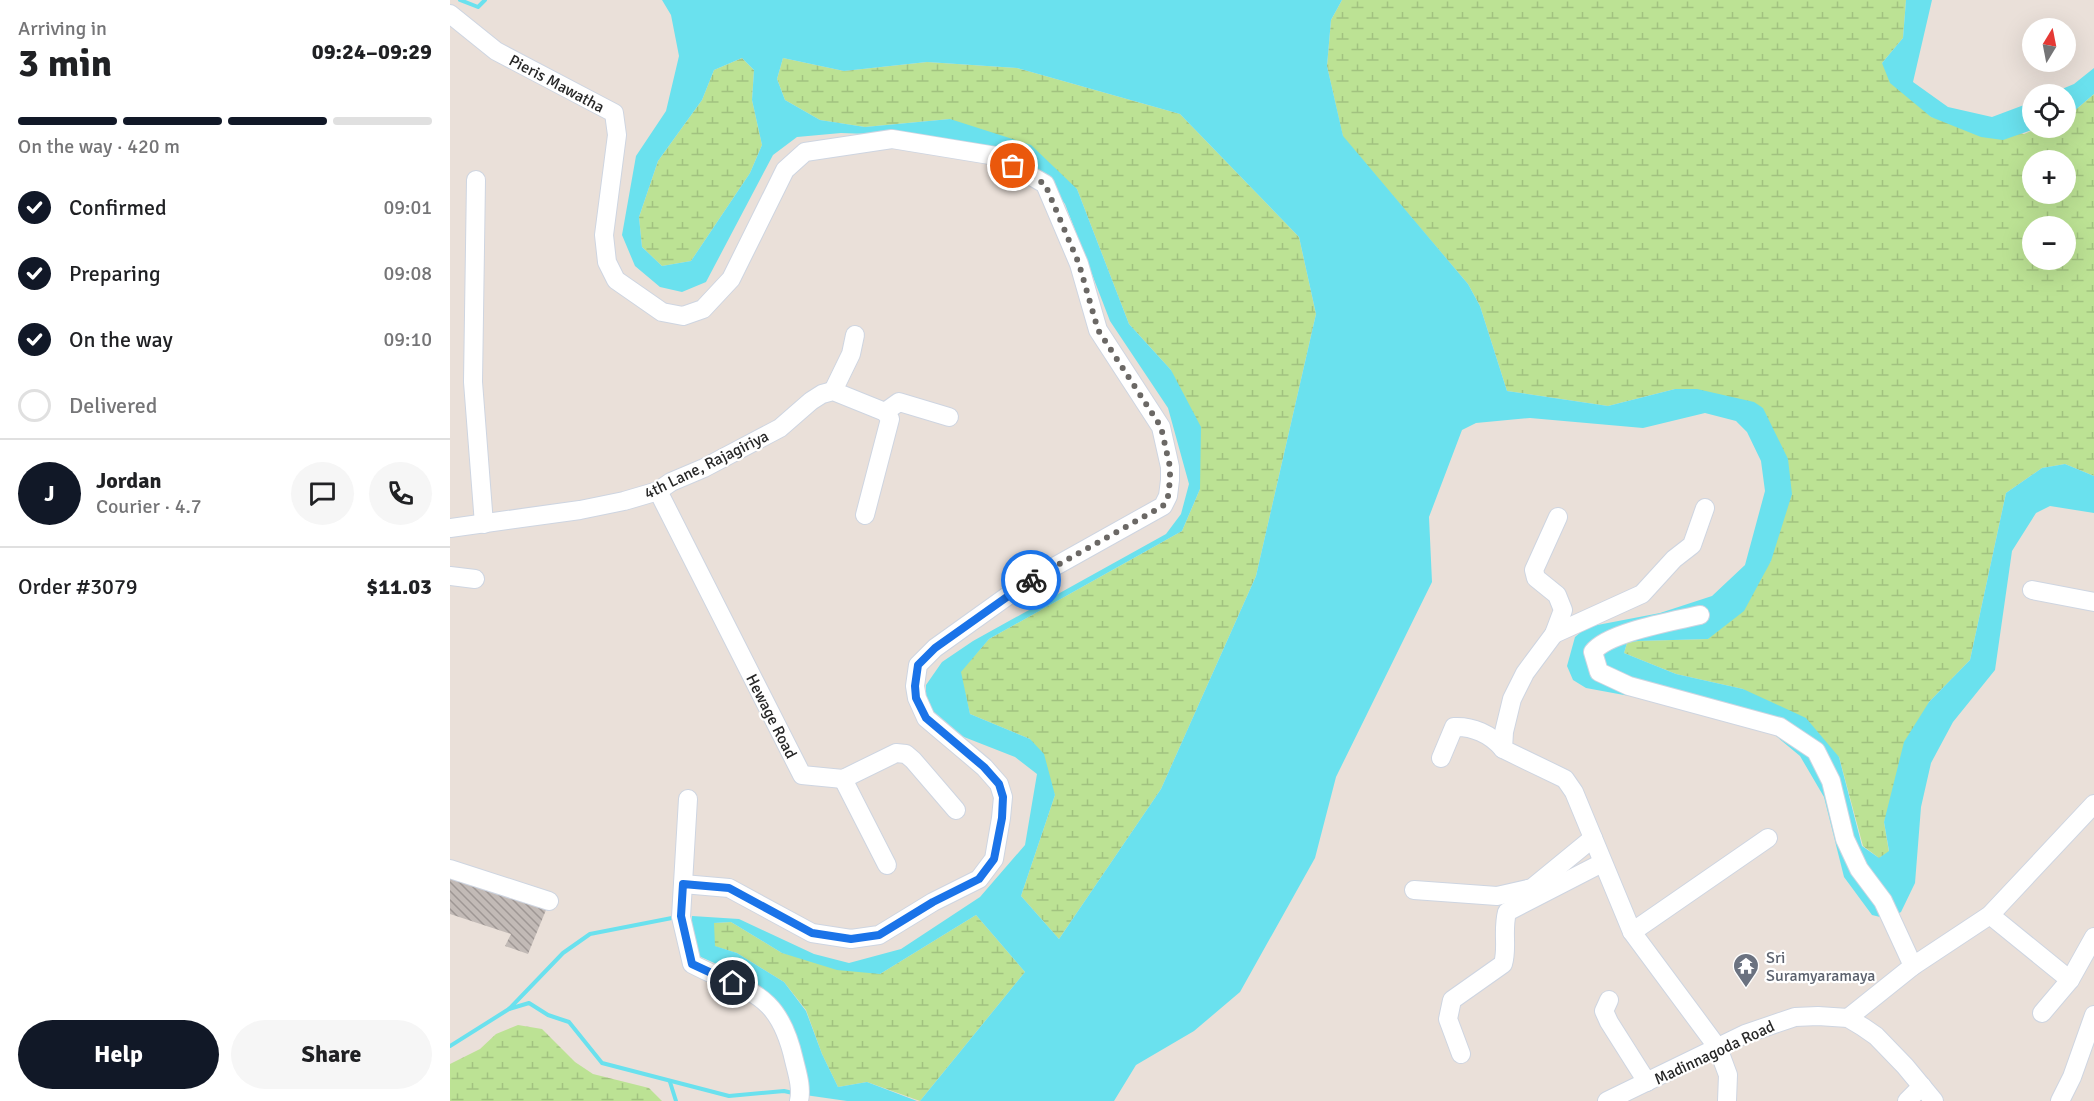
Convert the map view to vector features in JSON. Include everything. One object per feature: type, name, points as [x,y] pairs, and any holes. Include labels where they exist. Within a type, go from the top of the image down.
[{"type":"street","name":"Pieris Mawatha","points":[[450,14],[496,51],[614,113],[617,135],[604,235],[607,262],[616,280],[662,312],[683,316],[703,309],[731,279],[784,170],[805,152],[892,139],[996,156],[1045,184],[1079,264],[1098,330],[1161,427],[1170,467],[1169,488],[1163,506],[1027,582],[935,648],[918,665],[916,698],[926,718],[984,767],[999,784],[1003,797],[1002,818],[994,859],[979,879],[933,902],[879,935],[851,939],[812,933],[729,888],[683,884]]},
{"type":"street","points":[[476,180],[473,382],[484,524]]},
{"type":"street","points":[[855,335],[851,354],[833,391],[885,412],[890,419],[865,515]]},
{"type":"street","name":"4th Lane, Rajagiriya","points":[[450,528],[591,508],[658,491],[671,482],[704,468],[780,428],[811,401],[822,394],[833,391]]},
{"type":"street","points":[[885,412],[899,402],[949,417]]},
{"type":"street","name":"Hewage Road","points":[[658,491],[802,775],[843,779]]},
{"type":"street","points":[[1554,634],[1642,594],[1674,560],[1692,545],[1705,508]]},
{"type":"street","points":[[1503,749],[1504,732],[1512,699],[1525,673],[1554,634],[1563,610],[1557,595],[1536,578],[1534,570],[1558,517]]},
{"type":"street","points":[[450,576],[475,579]]},
{"type":"street","points":[[2032,590],[2094,602]]},
{"type":"street","points":[[1701,615],[1631,632],[1597,645],[1593,652],[1599,672],[1629,686],[1780,727],[1816,751],[1831,781],[1845,839],[1859,869],[1883,901],[1913,966]]},
{"type":"street","points":[[1442,758],[1454,727],[1465,726],[1494,739],[1503,749],[1565,779],[1574,792],[1632,933],[1718,1048],[1728,1075],[1727,1101]]},
{"type":"street","points":[[887,866],[843,779],[896,753],[906,754],[956,810]]},
{"type":"street","points":[[688,799],[681,916],[692,964],[752,991],[777,1013],[789,1039],[800,1084],[799,1101]]},
{"type":"street","points":[[1848,1018],[1913,966],[1990,915],[2094,804]]},
{"type":"street","points":[[1414,890],[1497,896],[1532,888],[1593,838]]},
{"type":"street","points":[[1632,933],[1768,838]]},
{"type":"street","points":[[1461,1054],[1448,1019],[1452,1000],[1503,964],[1506,956],[1503,926],[1507,912],[1602,863]]},
{"type":"street","points":[[450,869],[549,902]]},
{"type":"street","points":[[1990,915],[2070,980]]},
{"type":"street","points":[[2042,1013],[2070,980],[2094,938]]},
{"type":"street","points":[[1609,1000],[1604,1011],[1609,1022],[1647,1082]]},
{"type":"street","points":[[2060,1101],[2072,1077],[2094,1015]]},
{"type":"street","name":"Madinnagoda Road","points":[[1607,1101],[1745,1034],[1795,1017],[1818,1016],[1848,1018],[1876,1036],[1934,1101]]},
{"type":"street","points":[[1907,1101],[1922,1086]]},
{"type":"green space","points":[[1342,0],[1906,0],[1903,38],[1882,63],[1931,117],[2022,134],[2022,138],[2076,138],[2076,109],[2094,94],[2094,476],[2065,464],[2042,468],[2006,493],[1970,660],[1929,702],[1884,822],[1889,852],[1879,858],[1863,846],[1839,757],[1743,689],[1676,674],[1624,653],[1627,643],[1638,641],[1708,639],[1771,561],[1763,408],[1675,389],[1608,406],[1507,391],[1480,306],[1468,284],[1343,137],[1327,66],[1331,20]]},
{"type":"green space","points":[[742,58],[754,70],[752,100],[762,145],[750,173],[691,261],[662,266],[642,247],[639,217],[658,161],[702,100],[714,70]]},
{"type":"green space","points":[[783,58],[844,71],[927,62],[1017,68],[1180,114],[1299,237],[1316,314],[1256,576],[1161,789],[1059,939],[1021,896],[1055,795],[1030,739],[970,714],[960,672],[989,639],[1182,531],[1200,489],[1171,370],[1129,324],[1077,189],[950,119],[865,127],[820,120],[785,100],[777,79]]},
{"type":"green space","points":[[976,915],[1025,972],[920,1101],[867,1082],[838,1087],[822,1054],[806,1010],[784,982],[737,953],[714,946],[714,923],[731,922],[782,953],[880,974]]},
{"type":"green space","points":[[518,1025],[542,1029],[575,1062],[593,1074],[649,1088],[662,1101],[450,1101],[450,1064],[480,1049],[496,1034]]},
{"type":"water","points":[[662,0],[1342,0],[1331,20],[1327,66],[1343,136],[1468,284],[1480,306],[1507,391],[1608,406],[1675,389],[1697,389],[1754,402],[1763,408],[1788,459],[1792,494],[1771,561],[1744,611],[1708,639],[1638,641],[1627,643],[1624,653],[1676,674],[1743,689],[1806,718],[1839,757],[1862,846],[1879,858],[1889,851],[1884,822],[1904,742],[1929,702],[1970,660],[2006,493],[2042,468],[2065,464],[2094,476],[2094,513],[2050,506],[2036,513],[2012,551],[1995,670],[1953,722],[1931,763],[1921,807],[1915,883],[1901,912],[1888,919],[1872,915],[1844,877],[1824,797],[1800,756],[1776,736],[1716,712],[1586,688],[1573,680],[1567,666],[1575,637],[1587,627],[1660,613],[1712,596],[1745,565],[1765,491],[1761,461],[1747,432],[1736,421],[1705,413],[1643,428],[1530,418],[1476,423],[1462,430],[1429,517],[1432,582],[1336,777],[1315,858],[1240,992],[1194,1031],[1136,1065],[1114,1101],[920,1101],[1025,972],[976,915],[880,974],[837,970],[782,953],[731,922],[714,923],[715,946],[737,953],[784,982],[806,1011],[822,1054],[838,1087],[867,1082],[917,1101],[847,1101],[798,1094],[780,1017],[756,982],[690,952],[692,916],[739,919],[814,954],[849,963],[901,949],[980,897],[1025,845],[1037,774],[1015,757],[941,728],[926,702],[926,685],[942,662],[973,641],[1166,534],[1181,514],[1189,484],[1168,408],[1110,321],[1065,204],[1038,171],[924,136],[841,133],[797,137],[773,155],[706,282],[682,292],[660,287],[635,266],[622,235],[636,156],[666,111],[679,56],[671,15]],"holes":[[[742,58],[754,70],[752,100],[762,145],[750,173],[691,261],[662,266],[642,247],[639,217],[658,161],[702,100],[714,70]],[[783,58],[844,71],[927,62],[1017,68],[1180,114],[1299,237],[1316,314],[1256,576],[1161,789],[1059,939],[1021,896],[1055,795],[1044,754],[1030,739],[970,714],[961,672],[989,639],[1182,531],[1200,489],[1201,427],[1171,370],[1129,324],[1077,189],[1031,145],[950,119],[865,127],[820,120],[785,100],[777,79]]]},
{"type":"water","points":[[1906,0],[1932,0],[1913,82],[1948,107],[1992,117],[2022,106],[2022,133],[2003,140],[1981,137],[1931,117],[1890,83],[1882,63],[1903,38]]},
{"type":"water","points":[[2094,68],[2094,94],[2076,109],[2076,84],[2074,84]]},
{"type":"building","points":[[450,878],[546,910],[528,954],[505,946],[511,934],[450,914]]},
{"type":"waterway","points":[[460,0],[478,7],[485,0]]},
{"type":"waterway","points":[[450,1046],[509,1009],[563,953],[590,934],[677,917]]},
{"type":"waterway","points":[[509,1009],[529,1003],[548,1015],[569,1022],[602,1063],[729,1096],[784,1091],[793,1093]]},
{"type":"waterway","points":[[670,1082],[676,1101]]},
{"type":"way so far","points":[[1013,166],[1045,184],[1079,264],[1098,330],[1161,427],[1170,467],[1168,496],[1163,506],[1031,580]]},
{"type":"place","name":"Sri Suramyaramaya","points":[[1746,989]]},
{"type":"route","points":[[733,983],[692,964],[681,916],[683,884],[729,888],[812,933],[851,939],[879,935],[933,902],[979,879],[994,859],[1002,818],[1003,797],[999,784],[984,767],[926,718],[916,698],[915,686],[918,665],[935,648],[1031,580]]}]
